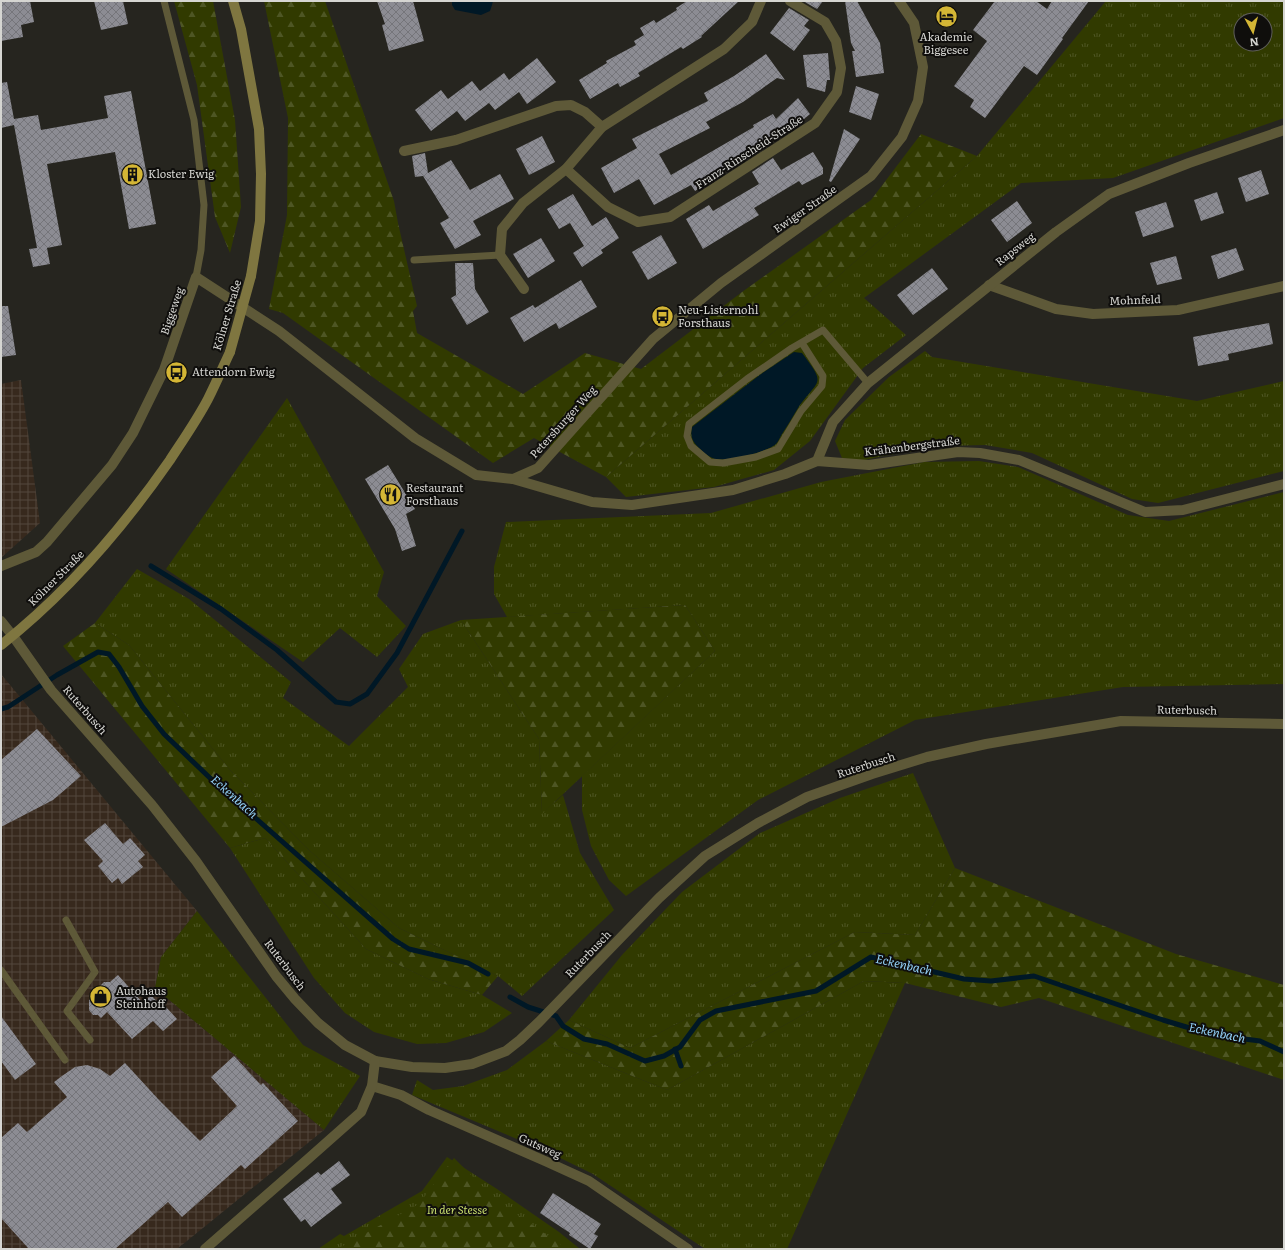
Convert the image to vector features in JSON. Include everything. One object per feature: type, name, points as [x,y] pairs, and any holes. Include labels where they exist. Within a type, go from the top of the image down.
[{"type":"main road","name":"Kölner Straße","points":[[1,645],[65,590],[116,534],[155,482],[189,431],[208,399],[230,352],[251,276],[260,221],[261,174],[259,129],[241,28],[233,1]]},
{"type":"street","points":[[524,289],[500,255],[502,229],[523,203],[566,169],[602,127],[724,49],[752,22],[761,1]]},
{"type":"street","name":"Franz-Rinscheid-Straße","points":[[566,169],[608,207],[638,222],[670,217],[815,123],[837,92],[842,68],[838,47],[825,22],[790,1]]},
{"type":"street","name":"Ewiger Straße","points":[[608,390],[653,339],[715,288],[871,176],[902,137],[918,101],[924,67],[914,23],[899,1]]},
{"type":"street","points":[[404,151],[456,140],[556,106],[571,104],[585,112],[602,127]]},
{"type":"street","name":"Rapsweg","points":[[817,461],[833,422],[868,383],[1056,232],[1109,194],[1189,163],[1284,130]]},
{"type":"street","name":"Krähenbergstraße","points":[[196,277],[279,331],[415,438],[476,475],[513,479],[592,502],[632,505],[733,490],[785,474],[817,461],[869,465],[958,452],[980,453],[1019,460],[1145,512],[1183,510],[1284,484]]},
{"type":"street","name":"Biggeweg","points":[[1,566],[36,552],[47,542],[112,465],[134,433],[164,370],[196,277]]},
{"type":"street","name":"Mohnfeld","points":[[989,285],[1056,309],[1093,314],[1178,310],[1284,286]]},
{"type":"street","name":"Petersburger Weg","points":[[513,479],[538,468],[608,390]]},
{"type":"street","points":[[1,621],[13,636]]},
{"type":"street","name":"Ruterbusch","points":[[13,636],[51,690],[152,805],[196,861],[276,976],[295,999],[318,1023],[345,1045],[375,1061],[412,1067],[445,1068],[472,1064],[506,1051],[539,1022],[648,909],[705,856],[758,823],[807,797],[872,774],[927,757],[986,744],[1121,721],[1284,724]]},
{"type":"street","points":[[205,1249],[361,1112],[372,1086],[375,1061]]},
{"type":"street","name":"Gutsweg","points":[[372,1086],[401,1095],[436,1113],[545,1160],[589,1182],[688,1249]]},
{"type":"lane","name":"Biggeweg","points":[[164,1],[194,120],[204,205],[201,250],[196,277]]},
{"type":"lane","points":[[414,260],[500,255]]},
{"type":"lane","points":[[802,343],[823,376],[822,386],[801,411],[778,449],[756,457],[723,463],[710,462],[691,446],[687,436],[689,424],[747,379],[792,348],[823,330],[868,383]]},
{"type":"lane","points":[[66,920],[95,972],[67,1011],[90,1040]]},
{"type":"lane","points":[[1,970],[66,1060]]},
{"type":"shaded area","points":[[21,380],[40,523],[1,558],[1,384]]},
{"type":"shaded area","points":[[1,674],[197,911],[161,957],[155,988],[324,1130],[177,1249],[1,1249]]},
{"type":"green space","points":[[174,1],[213,1],[235,120],[241,207],[230,253],[215,217],[197,85]]},
{"type":"green space","points":[[264,1],[325,1],[394,201],[417,306],[413,311],[417,333],[523,394],[585,353],[641,369],[742,292],[871,200],[921,134],[977,156],[606,477],[534,438],[493,463],[283,313],[269,309],[287,215],[288,118]]},
{"type":"green space","points":[[1106,1],[1284,1],[1284,118],[1113,178],[1021,183],[864,298],[906,335],[863,368],[810,441],[774,470],[714,487],[626,497],[606,477],[977,156]]},
{"type":"green space","points":[[925,351],[932,357],[1197,401],[1284,381],[1284,471],[1158,503],[1132,499],[1032,453],[985,445],[944,446],[860,461],[842,458],[835,441],[845,420],[889,377]]},
{"type":"green space","points":[[287,398],[384,572],[377,596],[406,626],[377,657],[340,628],[303,662],[166,569]]},
{"type":"green space","points":[[979,461],[1018,467],[1128,515],[1169,521],[1284,492],[1284,684],[1123,687],[915,720],[758,800],[626,896],[609,880],[591,846],[582,810],[582,776],[715,651],[685,605],[507,617],[494,594],[494,567],[506,522],[711,513],[821,482],[924,462]]},
{"type":"green space","points":[[137,569],[189,599],[291,682],[283,698],[349,746],[408,687],[399,669],[423,634],[461,620],[539,739],[542,813],[563,795],[580,853],[614,910],[522,996],[498,976],[399,928],[310,851],[230,770],[129,645],[95,623]]},
{"type":"green space","points":[[685,605],[715,651],[542,814],[539,739],[461,620]]},
{"type":"green space","points":[[95,623],[129,645],[230,770],[310,851],[399,928],[498,976],[482,995],[428,979],[366,949],[265,838],[230,848],[63,646]]},
{"type":"green space","points":[[913,773],[955,868],[915,935],[855,932],[630,1048],[569,1020],[622,955],[682,892],[760,833],[840,798]]},
{"type":"green space","points":[[265,838],[366,949],[428,979],[482,995],[512,1013],[484,1032],[446,1043],[417,1044],[374,1032],[345,1013],[314,978],[230,848]]},
{"type":"green space","points":[[955,868],[1176,954],[1284,985],[1284,1080],[1039,998],[1001,1007],[905,983],[864,981],[667,1090],[546,1041],[569,1020],[630,1048],[855,932],[915,935]]},
{"type":"green space","points":[[197,911],[303,1045],[360,1076],[324,1130],[155,988],[161,957]]},
{"type":"green space","points":[[864,981],[905,983],[787,1249],[705,1249],[593,1174],[548,1152],[412,1095],[417,1080],[433,1090],[463,1086],[507,1070],[546,1041],[667,1090]]},
{"type":"green space","name":"In der Stesse","points":[[447,1157],[497,1189],[559,1232],[580,1249],[318,1249],[340,1234],[344,1236],[422,1191]]},
{"type":"green space","name":"In der Stesse","points":[[454,1158],[496,1200],[567,1249],[337,1249],[419,1204]]},
{"type":"water","points":[[452,1],[493,1],[490,11],[481,15],[455,10],[452,5]]},
{"type":"water","points":[[794,352],[802,353],[815,371],[817,382],[798,408],[776,444],[756,453],[737,458],[720,460],[710,457],[703,452],[692,438],[692,427],[761,374]]},
{"type":"building","points":[[1,1],[30,1],[34,22],[21,25],[23,37],[1,41]]},
{"type":"building","points":[[94,1],[123,1],[128,24],[101,30]]},
{"type":"building","points":[[377,1],[413,1],[424,41],[389,51],[382,25],[385,24]]},
{"type":"building","points":[[687,1],[739,1],[701,36],[702,37],[683,49],[681,47],[638,73],[640,76],[620,87],[618,83],[590,99],[579,80],[607,63],[606,61],[636,45],[634,41],[644,35],[640,28],[654,20],[656,23],[677,10],[676,8]]},
{"type":"building","points":[[803,1],[823,1],[817,9]]},
{"type":"building","points":[[845,1],[857,1],[880,43],[884,73],[856,77],[852,51],[855,51],[851,43]]},
{"type":"building","points":[[995,1],[1036,1],[1047,9],[1052,1],[1089,1],[1037,75],[1024,66],[985,118],[970,107],[974,100],[954,86],[987,41],[973,30]]},
{"type":"building","points":[[789,8],[809,20],[804,26],[810,30],[794,51],[770,33]]},
{"type":"building","points":[[828,53],[830,80],[827,80],[825,92],[807,87],[803,55]]},
{"type":"building","points":[[766,54],[785,80],[777,78],[743,102],[706,122],[710,128],[659,154],[671,175],[754,127],[753,125],[773,114],[776,119],[798,98],[810,114],[798,124],[797,123],[764,142],[767,147],[745,161],[743,157],[714,175],[716,178],[695,191],[691,185],[654,205],[639,179],[614,193],[601,168],[637,148],[632,139],[708,101],[704,93],[734,76]]},
{"type":"building","points":[[537,58],[556,82],[527,104],[519,92],[495,110],[489,103],[465,121],[457,111],[431,131],[415,110],[441,90],[448,99],[472,81],[480,91],[504,73],[509,80]]},
{"type":"building","name":"Kloster Ewig","points":[[7,82],[14,119],[38,115],[41,130],[108,118],[104,96],[131,91],[156,224],[129,229],[115,152],[47,164],[62,245],[47,248],[50,264],[33,267],[29,249],[37,248],[14,125],[1,128],[1,83]]},
{"type":"building","points":[[856,86],[879,94],[871,120],[849,112]]},
{"type":"building","points":[[844,129],[860,139],[831,182],[829,181]]},
{"type":"building","points":[[542,136],[555,162],[529,175],[516,149]]},
{"type":"building","points":[[813,152],[823,168],[823,174],[802,185],[799,181],[754,208],[759,215],[703,249],[686,219],[709,205],[713,211],[759,184],[752,172],[773,158],[781,170]]},
{"type":"building","points":[[425,153],[428,173],[451,160],[470,190],[500,174],[514,199],[473,221],[481,235],[455,249],[440,223],[449,218],[423,176],[415,177],[412,156]]},
{"type":"building","points":[[1261,170],[1269,194],[1246,202],[1238,178]]},
{"type":"building","points":[[1217,192],[1224,213],[1201,221],[1194,200]]},
{"type":"building","points":[[573,194],[592,226],[606,217],[619,238],[601,250],[603,253],[582,267],[573,253],[584,246],[570,223],[559,229],[547,209]]},
{"type":"building","points":[[1017,201],[1032,223],[1007,242],[991,220]]},
{"type":"building","points":[[1166,202],[1174,227],[1143,237],[1135,212]]},
{"type":"building","points":[[661,235],[677,263],[648,280],[632,252]]},
{"type":"building","points":[[541,238],[555,261],[528,278],[513,254]]},
{"type":"building","points":[[1236,248],[1244,270],[1218,279],[1211,256]]},
{"type":"building","points":[[1176,256],[1182,279],[1157,285],[1150,263]]},
{"type":"building","points":[[455,263],[473,263],[475,289],[489,312],[467,325],[451,298],[456,295]]},
{"type":"building","points":[[932,268],[948,289],[913,315],[897,295]]},
{"type":"building","points":[[581,280],[597,307],[559,329],[556,323],[524,342],[510,318],[533,305],[535,308]]},
{"type":"building","points":[[1,306],[8,306],[16,355],[1,357]]},
{"type":"building","points":[[1269,323],[1273,344],[1228,354],[1229,360],[1198,366],[1193,337]]},
{"type":"building","name":"Restaurant Forsthaus","points":[[388,465],[415,509],[406,514],[416,546],[402,551],[395,529],[365,479]]},
{"type":"building","points":[[37,729],[81,776],[53,800],[1,827],[1,760]]},
{"type":"building","points":[[105,823],[123,844],[130,838],[145,855],[138,861],[143,867],[122,884],[118,878],[112,883],[98,866],[103,861],[84,840]]},
{"type":"building","points":[[118,975],[143,1003],[151,995],[164,1009],[166,1007],[177,1019],[163,1031],[153,1021],[132,1039],[107,1012],[101,1018],[98,1015],[93,1015],[89,1010],[89,1000],[100,991],[100,986],[104,982],[110,982]]},
{"type":"building","points":[[1,1016],[36,1064],[15,1080],[1,1061]]},
{"type":"building","points":[[234,1056],[261,1085],[263,1083],[298,1121],[245,1169],[241,1165],[182,1217],[168,1202],[115,1249],[29,1249],[1,1218],[1,1138],[18,1123],[27,1132],[67,1097],[54,1082],[62,1076],[75,1067],[87,1065],[100,1069],[110,1076],[125,1063],[200,1141],[237,1106],[211,1077]]},
{"type":"building","points":[[339,1161],[350,1175],[331,1189],[342,1203],[311,1227],[305,1219],[301,1222],[283,1199],[318,1172],[321,1175]]},
{"type":"building","points":[[553,1193],[601,1224],[594,1234],[598,1236],[590,1249],[569,1235],[570,1233],[540,1213]]},
{"type":"waterway","points":[[151,566],[221,609],[277,650],[336,702],[350,704],[367,694],[397,653],[462,531]]},
{"type":"waterway","name":"Eckenbach","points":[[1,709],[8,707],[57,675],[98,652],[109,654],[119,667],[142,706],[164,734],[210,778],[393,939],[409,949],[468,963],[488,974]]},
{"type":"waterway","name":"Eckenbach","points":[[510,997],[528,1007],[556,1016],[563,1026],[584,1039],[607,1044],[645,1061],[664,1056],[680,1047],[700,1020],[716,1011],[816,991],[871,957],[964,979],[991,981],[1034,976],[1163,1020],[1213,1035],[1260,1041],[1284,1052]]},
{"type":"waterway","points":[[675,1049],[681,1066]]},
{"type":"place","name":"Akademie Biggesee","points":[[946,17]]},
{"type":"place","name":"Kloster Ewig","points":[[133,174]]},
{"type":"place","name":"Neu-Listernohl Forsthaus","points":[[663,316]]},
{"type":"place","name":"Attendorn Ewig","points":[[177,372]]},
{"type":"place","name":"Restaurant Forsthaus","points":[[390,494]]},
{"type":"place","name":"Autohaus Steinhoff","points":[[101,997]]}]
